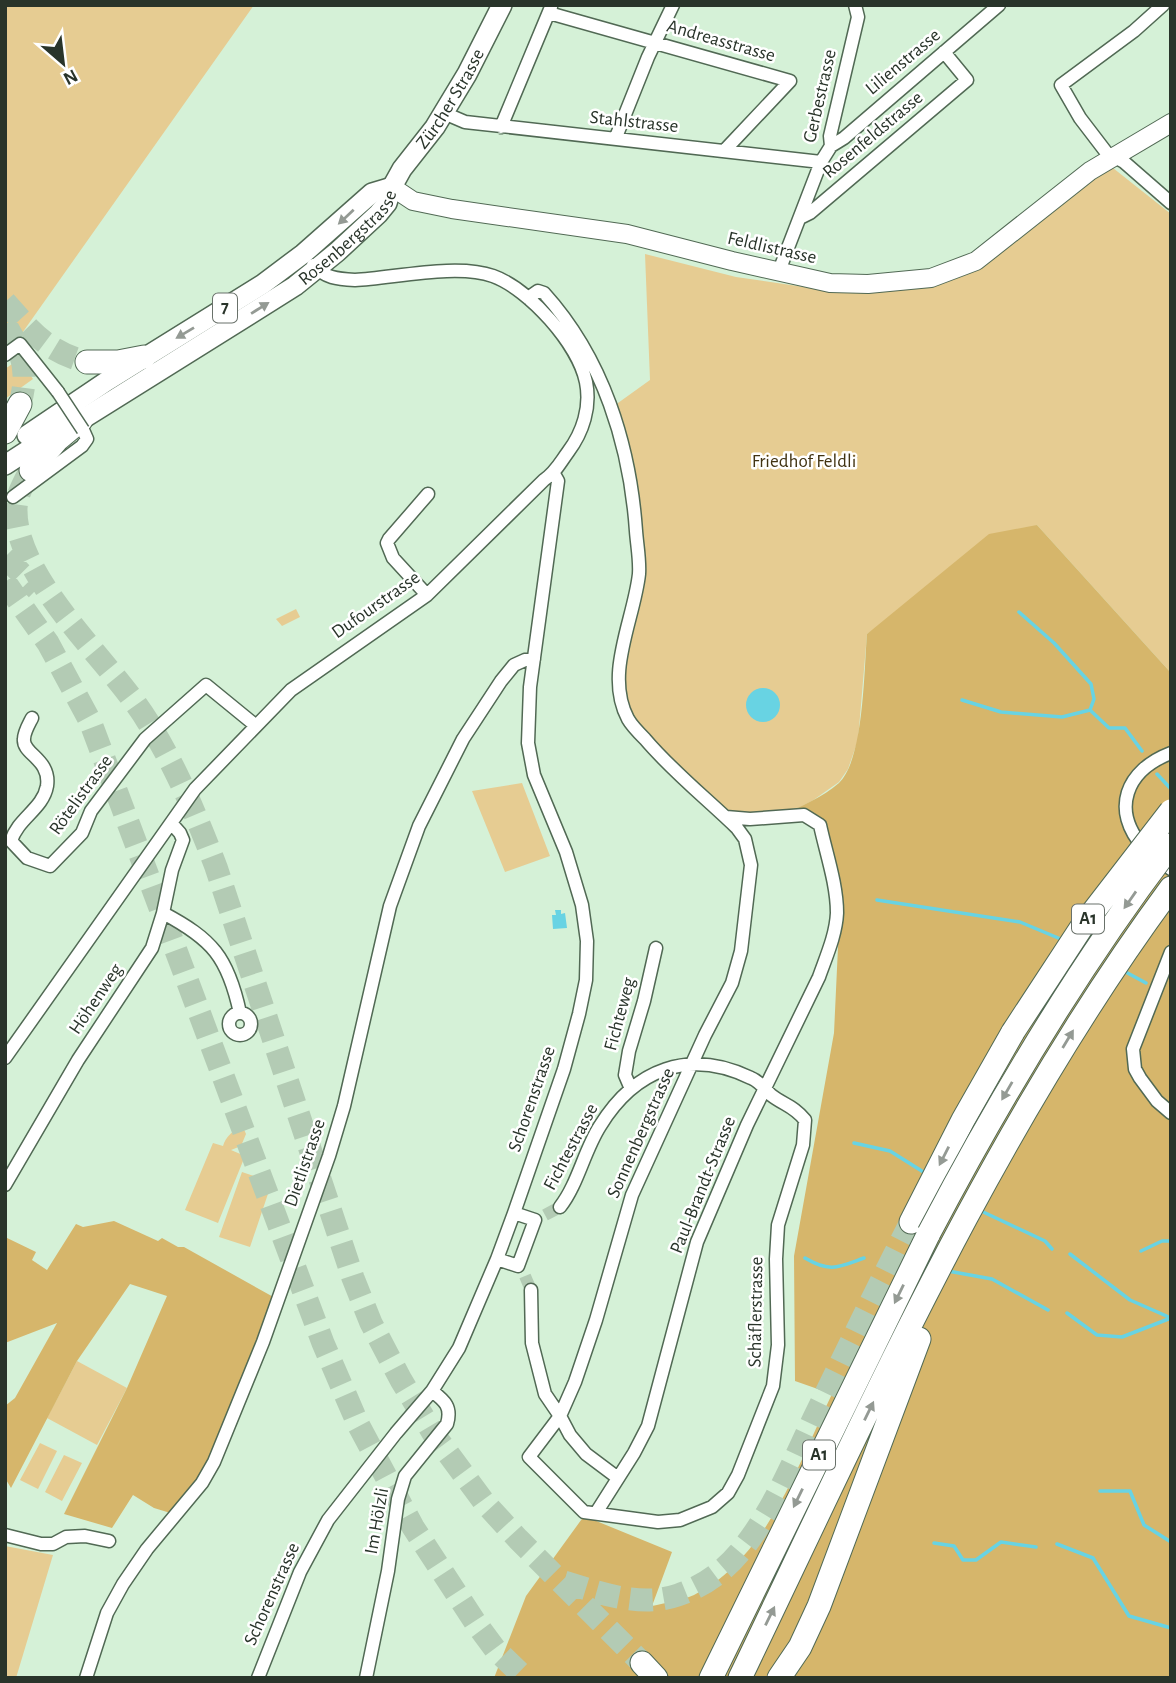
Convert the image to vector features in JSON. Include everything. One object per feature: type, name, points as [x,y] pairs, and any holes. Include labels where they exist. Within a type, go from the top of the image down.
[{"type":"highway","points":[[86,362],[118,362],[144,357]]},
{"type":"highway","points":[[5,432],[20,404]]},
{"type":"highway","points":[[31,470],[57,440],[83,428]]},
{"type":"highway","name":"A1","points":[[710,1678],[920,1227],[970,1108],[1030,1005],[1099,904],[1171,811]]},
{"type":"highway","name":"A1","points":[[920,1227],[985,1129],[1043,1031],[1113,925],[1171,845]]},
{"type":"highway","name":"A1","points":[[740,1678],[997,1162],[1074,1029],[1112,970],[1171,888]]},
{"type":"highway","name":"A1","points":[[779,1678],[800,1647],[819,1606],[930,1298]]},
{"type":"main road","name":"Zürcher Strasse","points":[[392,187],[444,113],[488,37],[502,5]]},
{"type":"main road","name":"Rosenbergstrasse","points":[[5,450],[144,357],[241,298],[303,254],[372,193],[392,187]]},
{"type":"main road","name":"Rosenbergstrasse","points":[[5,465],[53,434],[83,428],[317,269],[378,214],[387,204],[392,187]]},
{"type":"street","points":[[616,138],[673,5]]},
{"type":"street","name":"Gerbestrasse","points":[[779,271],[821,162],[831,146],[830,136],[858,17],[855,5]]},
{"type":"street","name":"Lilienstrasse","points":[[831,146],[844,138],[999,5]]},
{"type":"street","points":[[1163,5],[1134,31],[1061,85],[1080,118],[1106,152],[1124,162],[1171,203]]},
{"type":"street","points":[[501,127],[550,9]]},
{"type":"street","name":"Andreasstrasse","points":[[550,9],[790,81],[724,151]]},
{"type":"street","name":"Rosenfeldstrasse","points":[[802,217],[967,80],[944,52]]},
{"type":"street","name":"Stahlstrasse","points":[[444,113],[465,122],[501,127],[821,162]]},
{"type":"street","name":"Feldlistrasse","points":[[392,187],[412,201],[429,205],[627,233],[779,271],[847,284],[931,278],[962,268],[989,253],[1064,190],[1114,156],[1171,123]]},
{"type":"street","name":"Dufourstrasse","points":[[5,1058],[195,789],[291,690],[427,595],[544,480],[554,474],[578,439],[585,421],[586,383],[570,348],[551,322],[528,298],[503,280],[470,271],[355,280],[331,278],[317,269],[303,254]]},
{"type":"street","name":"Sonnenbergstrasse","points":[[528,298],[538,291],[544,293],[584,348],[601,382],[623,447],[635,511],[639,572],[619,668],[619,694],[628,720],[745,839],[751,865],[741,951],[732,983],[657,1136],[632,1195],[575,1382],[560,1416],[529,1457],[584,1512],[596,1513]]},
{"type":"street","points":[[5,355],[20,344],[83,428],[86,442],[13,498]]},
{"type":"street","name":"Schorenstrasse","points":[[258,1678],[300,1572],[328,1520],[432,1391],[459,1348],[497,1259],[564,1069],[586,979],[587,941],[582,905],[566,852],[534,775],[528,743],[530,687],[558,481],[554,474]]},
{"type":"street","points":[[427,595],[393,558],[387,543],[428,494]]},
{"type":"street","name":"Dietlistrasse","points":[[86,1678],[107,1613],[123,1584],[147,1549],[202,1483],[214,1462],[263,1342],[326,1164],[346,1095],[390,906],[419,826],[463,739],[500,681],[514,665],[534,659]]},
{"type":"street","name":"Rötelistrasse","points":[[32,718],[23,739],[25,746],[45,767],[48,774],[47,788],[43,799],[15,828],[11,841],[27,858],[50,866],[82,833],[91,811],[145,739],[206,685],[255,725]]},
{"type":"street","points":[[1171,752],[1136,774],[1126,794],[1127,818],[1132,828],[1144,848],[1171,869]]},
{"type":"street","name":"Paul-Brandt-Strasse","points":[[596,1513],[648,1426],[697,1242],[721,1181],[819,977],[831,944],[837,913],[820,825],[804,815],[750,819],[726,817]]},
{"type":"street","name":"Höhenweg","points":[[5,1185],[78,1060],[152,948],[172,870],[183,840],[172,824]]},
{"type":"street","points":[[163,913],[197,932],[214,949],[234,986],[240,1013]]},
{"type":"street","name":"Fichteweg","points":[[631,1090],[625,1075],[629,1051],[656,948]]},
{"type":"street","points":[[1171,951],[1133,1049],[1135,1069],[1140,1078],[1157,1101],[1171,1113]]},
{"type":"street","name":"Fichtestrasse","points":[[560,1207],[600,1126],[620,1099],[648,1077],[681,1063],[693,1063],[722,1067],[753,1078],[766,1090]]},
{"type":"street","name":"Schäflerstrasse","points":[[596,1513],[658,1522],[696,1515],[712,1507],[728,1493],[743,1462],[773,1386],[778,1345],[778,1225],[803,1145],[805,1120],[796,1109],[773,1097],[766,1090]]},
{"type":"street","points":[[497,1259],[521,1271],[540,1218],[514,1213]]},
{"type":"street","points":[[531,1290],[532,1343],[545,1394],[570,1435],[586,1454],[618,1478]]},
{"type":"street","name":"Im Hölzli","points":[[366,1678],[388,1571],[401,1488],[405,1476],[447,1423],[450,1413],[445,1401],[432,1391]]},
{"type":"street","points":[[5,1535],[41,1544],[53,1544],[66,1537],[85,1536],[109,1541]]},
{"type":"green space","points":[[5,5],[254,5],[20,336],[5,346]]},
{"type":"green space","name":"Friedhof Feldli","points":[[1113,168],[1171,214],[1171,673],[1037,525],[867,634],[858,740],[848,769],[839,782],[812,801],[782,816],[726,817],[651,747],[619,694],[639,572],[611,408],[650,380],[645,254],[736,277],[811,288],[947,274],[1090,171]]},
{"type":"green space","points":[[19,359],[33,379],[5,399],[5,369]]},
{"type":"green space","points":[[296,609],[300,617],[282,626],[276,619]]},
{"type":"green space","points":[[522,783],[550,856],[505,872],[472,791]]},
{"type":"green space","points":[[243,1127],[246,1134],[241,1146],[231,1150],[245,1156],[218,1223],[185,1210],[213,1143],[223,1146],[230,1134]]},
{"type":"green space","points":[[242,1172],[272,1182],[250,1247],[219,1237]]},
{"type":"green space","points":[[77,1361],[127,1388],[97,1445],[47,1418]]},
{"type":"green space","points":[[40,1443],[57,1451],[38,1489],[20,1480]]},
{"type":"green space","points":[[64,1455],[82,1463],[62,1501],[45,1492]]},
{"type":"green space","points":[[5,1546],[53,1555],[16,1678],[5,1678]]},
{"type":"shaded area","points":[[1037,525],[1171,673],[1171,1678],[494,1678],[526,1596],[584,1516],[672,1552],[652,1606],[694,1595],[719,1579],[742,1558],[761,1534],[793,1479],[832,1394],[795,1381],[794,1256],[834,1033],[839,926],[820,826],[782,816],[826,793],[839,783],[847,771],[858,735],[867,634],[989,534]]},
{"type":"shaded area","points":[[114,1221],[158,1241],[162,1238],[178,1247],[184,1247],[277,1299],[230,1426],[177,1515],[154,1508],[133,1495],[112,1528],[64,1514],[127,1388],[167,1296],[130,1284],[77,1361],[11,1488],[5,1478],[5,1406],[15,1398],[57,1323],[5,1343],[5,1237],[36,1252],[32,1260],[47,1270],[76,1224],[83,1227]]},
{"type":"water","points":[[763,688],[775,693],[780,705],[775,717],[763,722],[751,717],[746,705],[751,693]]},
{"type":"water","points":[[555,910],[561,910],[561,914],[565,913],[567,928],[553,929],[552,915],[556,915]]},
{"type":"waterway","points":[[1019,612],[1054,643],[1091,684],[1094,699],[1090,710],[1109,728],[1125,728],[1142,751]]},
{"type":"waterway","points":[[962,700],[1001,712],[1062,717],[1090,710]]},
{"type":"waterway","points":[[1157,774],[1171,789]]},
{"type":"waterway","points":[[877,900],[1020,922],[1063,940]]},
{"type":"waterway","points":[[1122,970],[1146,983]]},
{"type":"waterway","points":[[854,1143],[890,1151],[925,1173]]},
{"type":"waterway","points":[[979,1210],[1045,1241],[1052,1249]]},
{"type":"waterway","points":[[1141,1251],[1162,1241],[1171,1241]]},
{"type":"waterway","points":[[1070,1254],[1130,1300],[1171,1318]]},
{"type":"waterway","points":[[805,1258],[828,1267],[864,1258]]},
{"type":"waterway","points":[[948,1271],[992,1279],[1048,1310]]},
{"type":"waterway","points":[[1067,1313],[1097,1335],[1122,1337],[1171,1318]]},
{"type":"waterway","points":[[1100,1491],[1130,1491],[1144,1525],[1171,1542]]},
{"type":"waterway","points":[[934,1543],[954,1546],[963,1560],[976,1560],[1001,1542],[1036,1547]]},
{"type":"waterway","points":[[1057,1544],[1093,1558],[1129,1616],[1171,1628]]},
{"type":"tunnel","points":[[5,302],[50,346],[87,362]]},
{"type":"tunnel","points":[[5,324],[23,362],[24,381],[20,404]]},
{"type":"tunnel","points":[[29,473],[16,508],[20,535],[31,563],[47,591],[132,698],[168,757],[185,793],[216,867],[353,1278],[371,1323],[433,1433],[484,1502],[642,1663]]},
{"type":"tunnel","points":[[5,557],[37,589]]},
{"type":"tunnel","points":[[5,582],[48,643],[90,721],[323,1343],[358,1424],[413,1527],[475,1622],[495,1649],[525,1678]]},
{"type":"tunnel","points":[[545,1215],[560,1207]]},
{"type":"tunnel","points":[[564,1582],[621,1598],[664,1599],[704,1583],[733,1560],[762,1522],[781,1488],[911,1222]]},
{"type":"tunnel","points":[[525,1276],[531,1290]]}]
